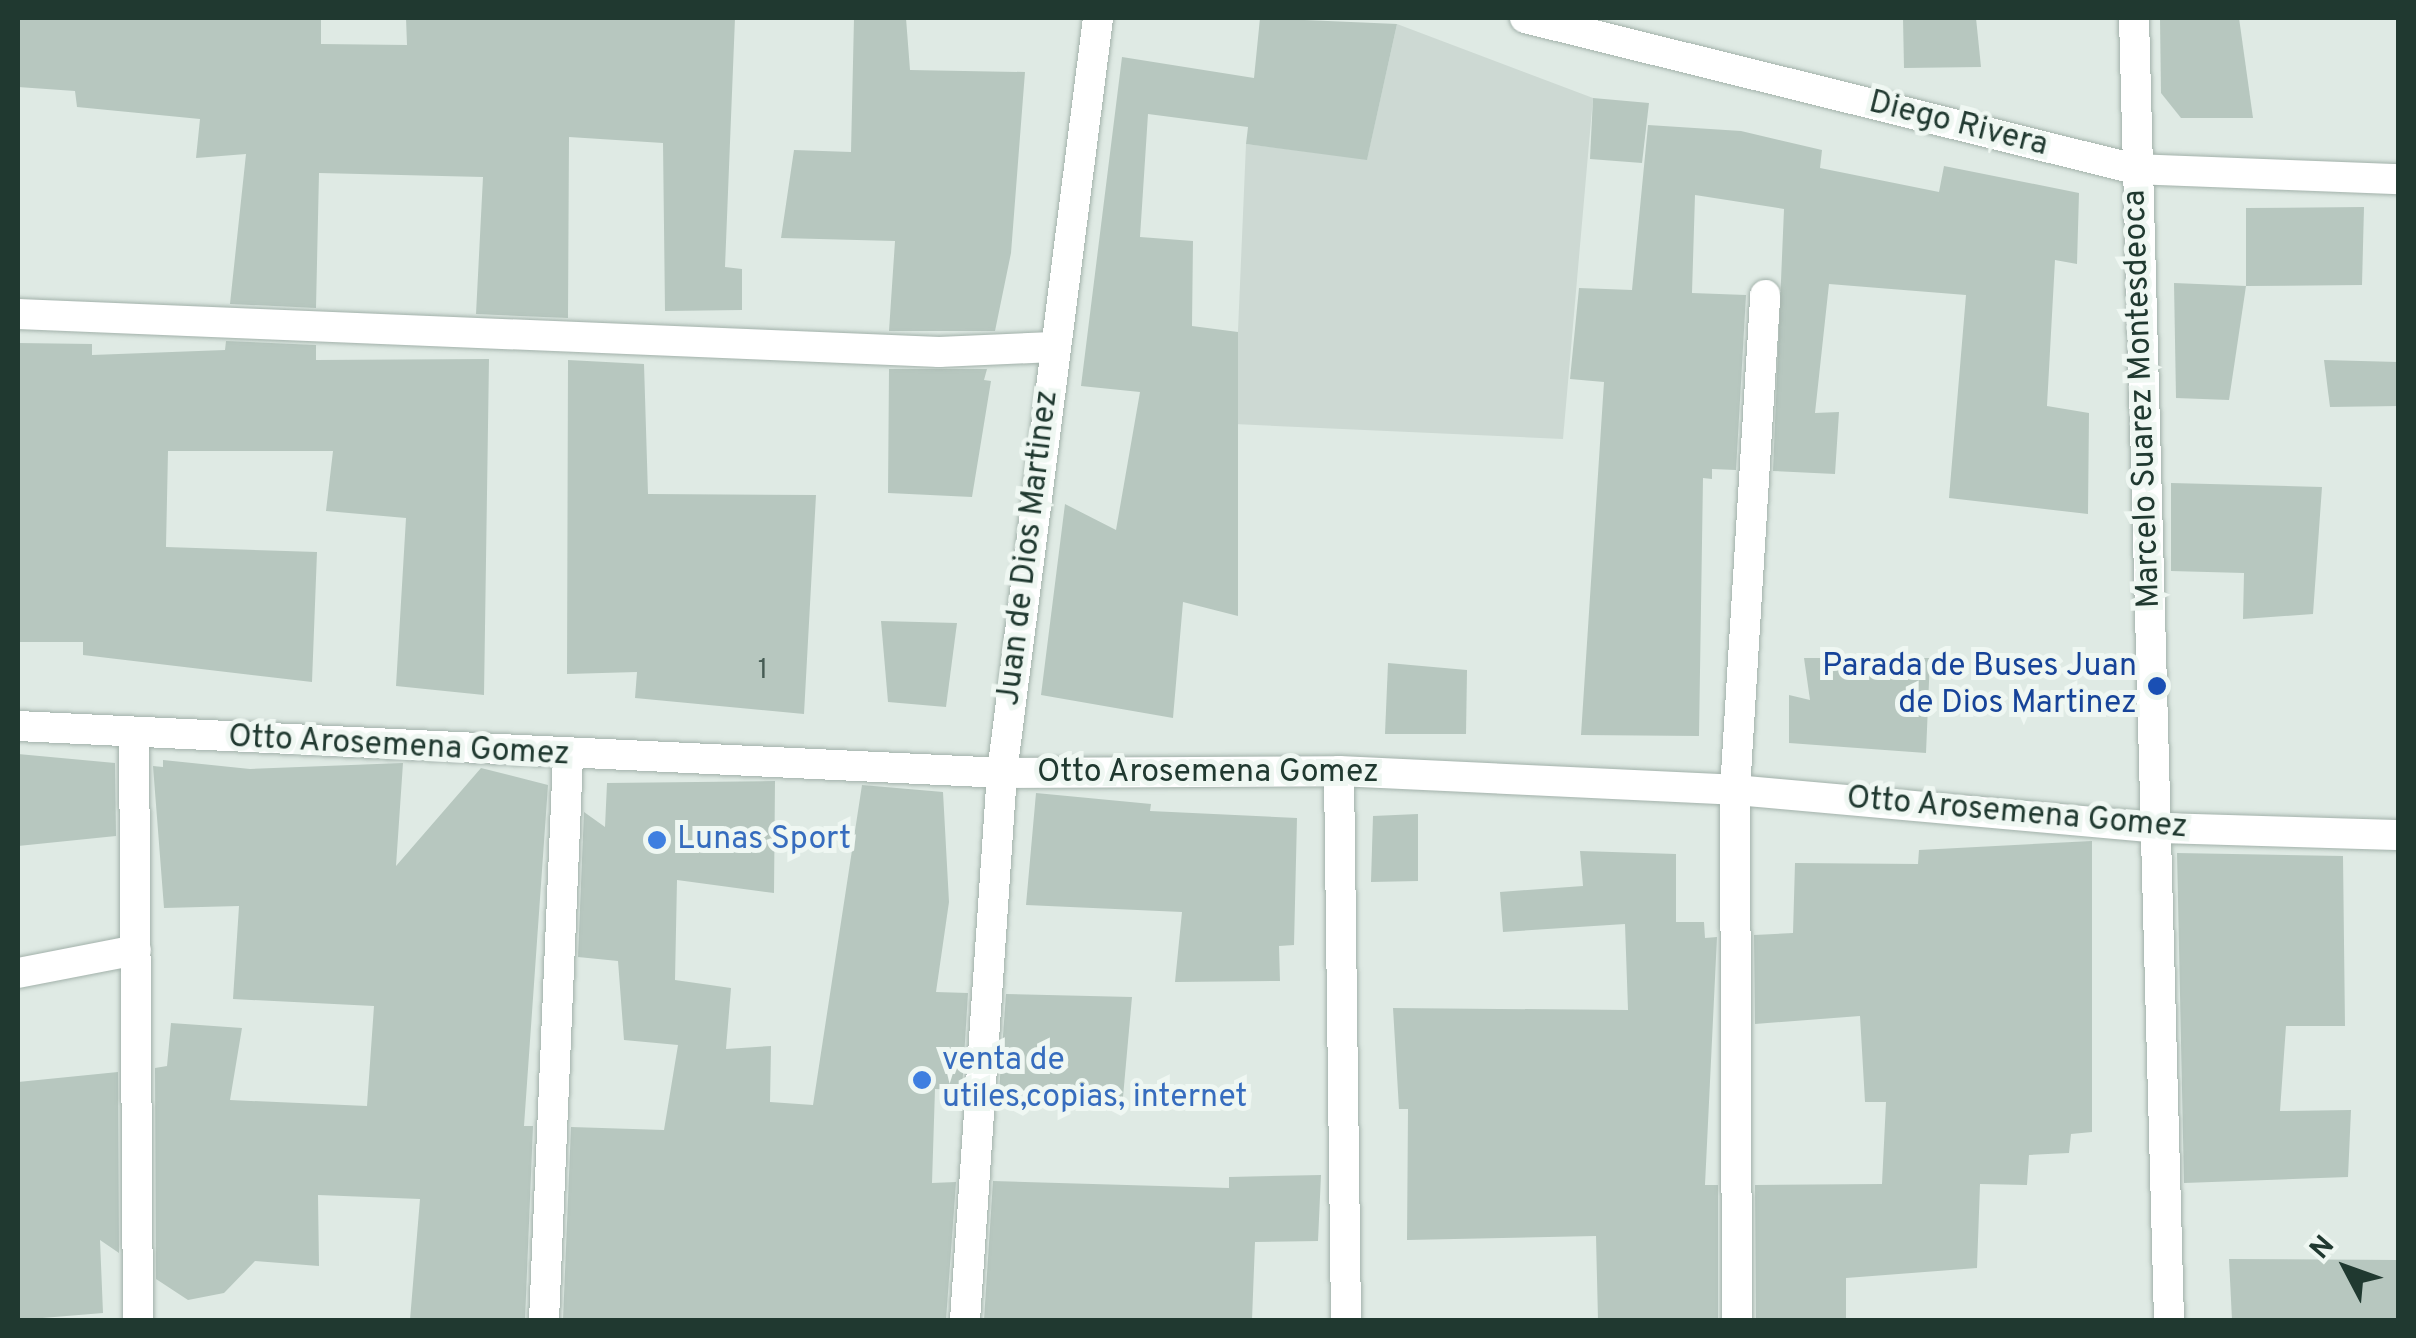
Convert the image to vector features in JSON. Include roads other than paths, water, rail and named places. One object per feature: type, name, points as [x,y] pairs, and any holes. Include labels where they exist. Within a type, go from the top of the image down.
[{"type":"street","name":"Juan de Dios Martinez","points":[[965,1320],[1002,772],[1098,18]]},
{"type":"street","name":"Diego Rivera","points":[[1525,18],[2135,168],[2398,179]]},
{"type":"street","name":"Marcelo Suarez Montesdeoca","points":[[2134,18],[2135,168],[2159,828],[2169,1320]]},
{"type":"street","points":[[1737,1320],[1735,790],[1764,296]]},
{"type":"street","points":[[18,314],[940,352],[1054,347]]},
{"type":"street","name":"Otto Arosemena Gomez","points":[[18,726],[568,756],[1002,772],[1339,771],[1735,790],[2159,828],[2398,835]]},
{"type":"street","points":[[134,734],[138,1320]]},
{"type":"street","points":[[544,1320],[568,756]]},
{"type":"street","points":[[1339,771],[1346,1320]]},
{"type":"street","points":[[18,973],[136,950]]},
{"type":"place","name":"Parada de Buses Juan de Dios Martinez","points":[[2157,686]]},
{"type":"place","name":"Lunas Sport","points":[[657,840]]},
{"type":"place","name":"venta de utiles,copias, internet","points":[[922,1080]]}]
